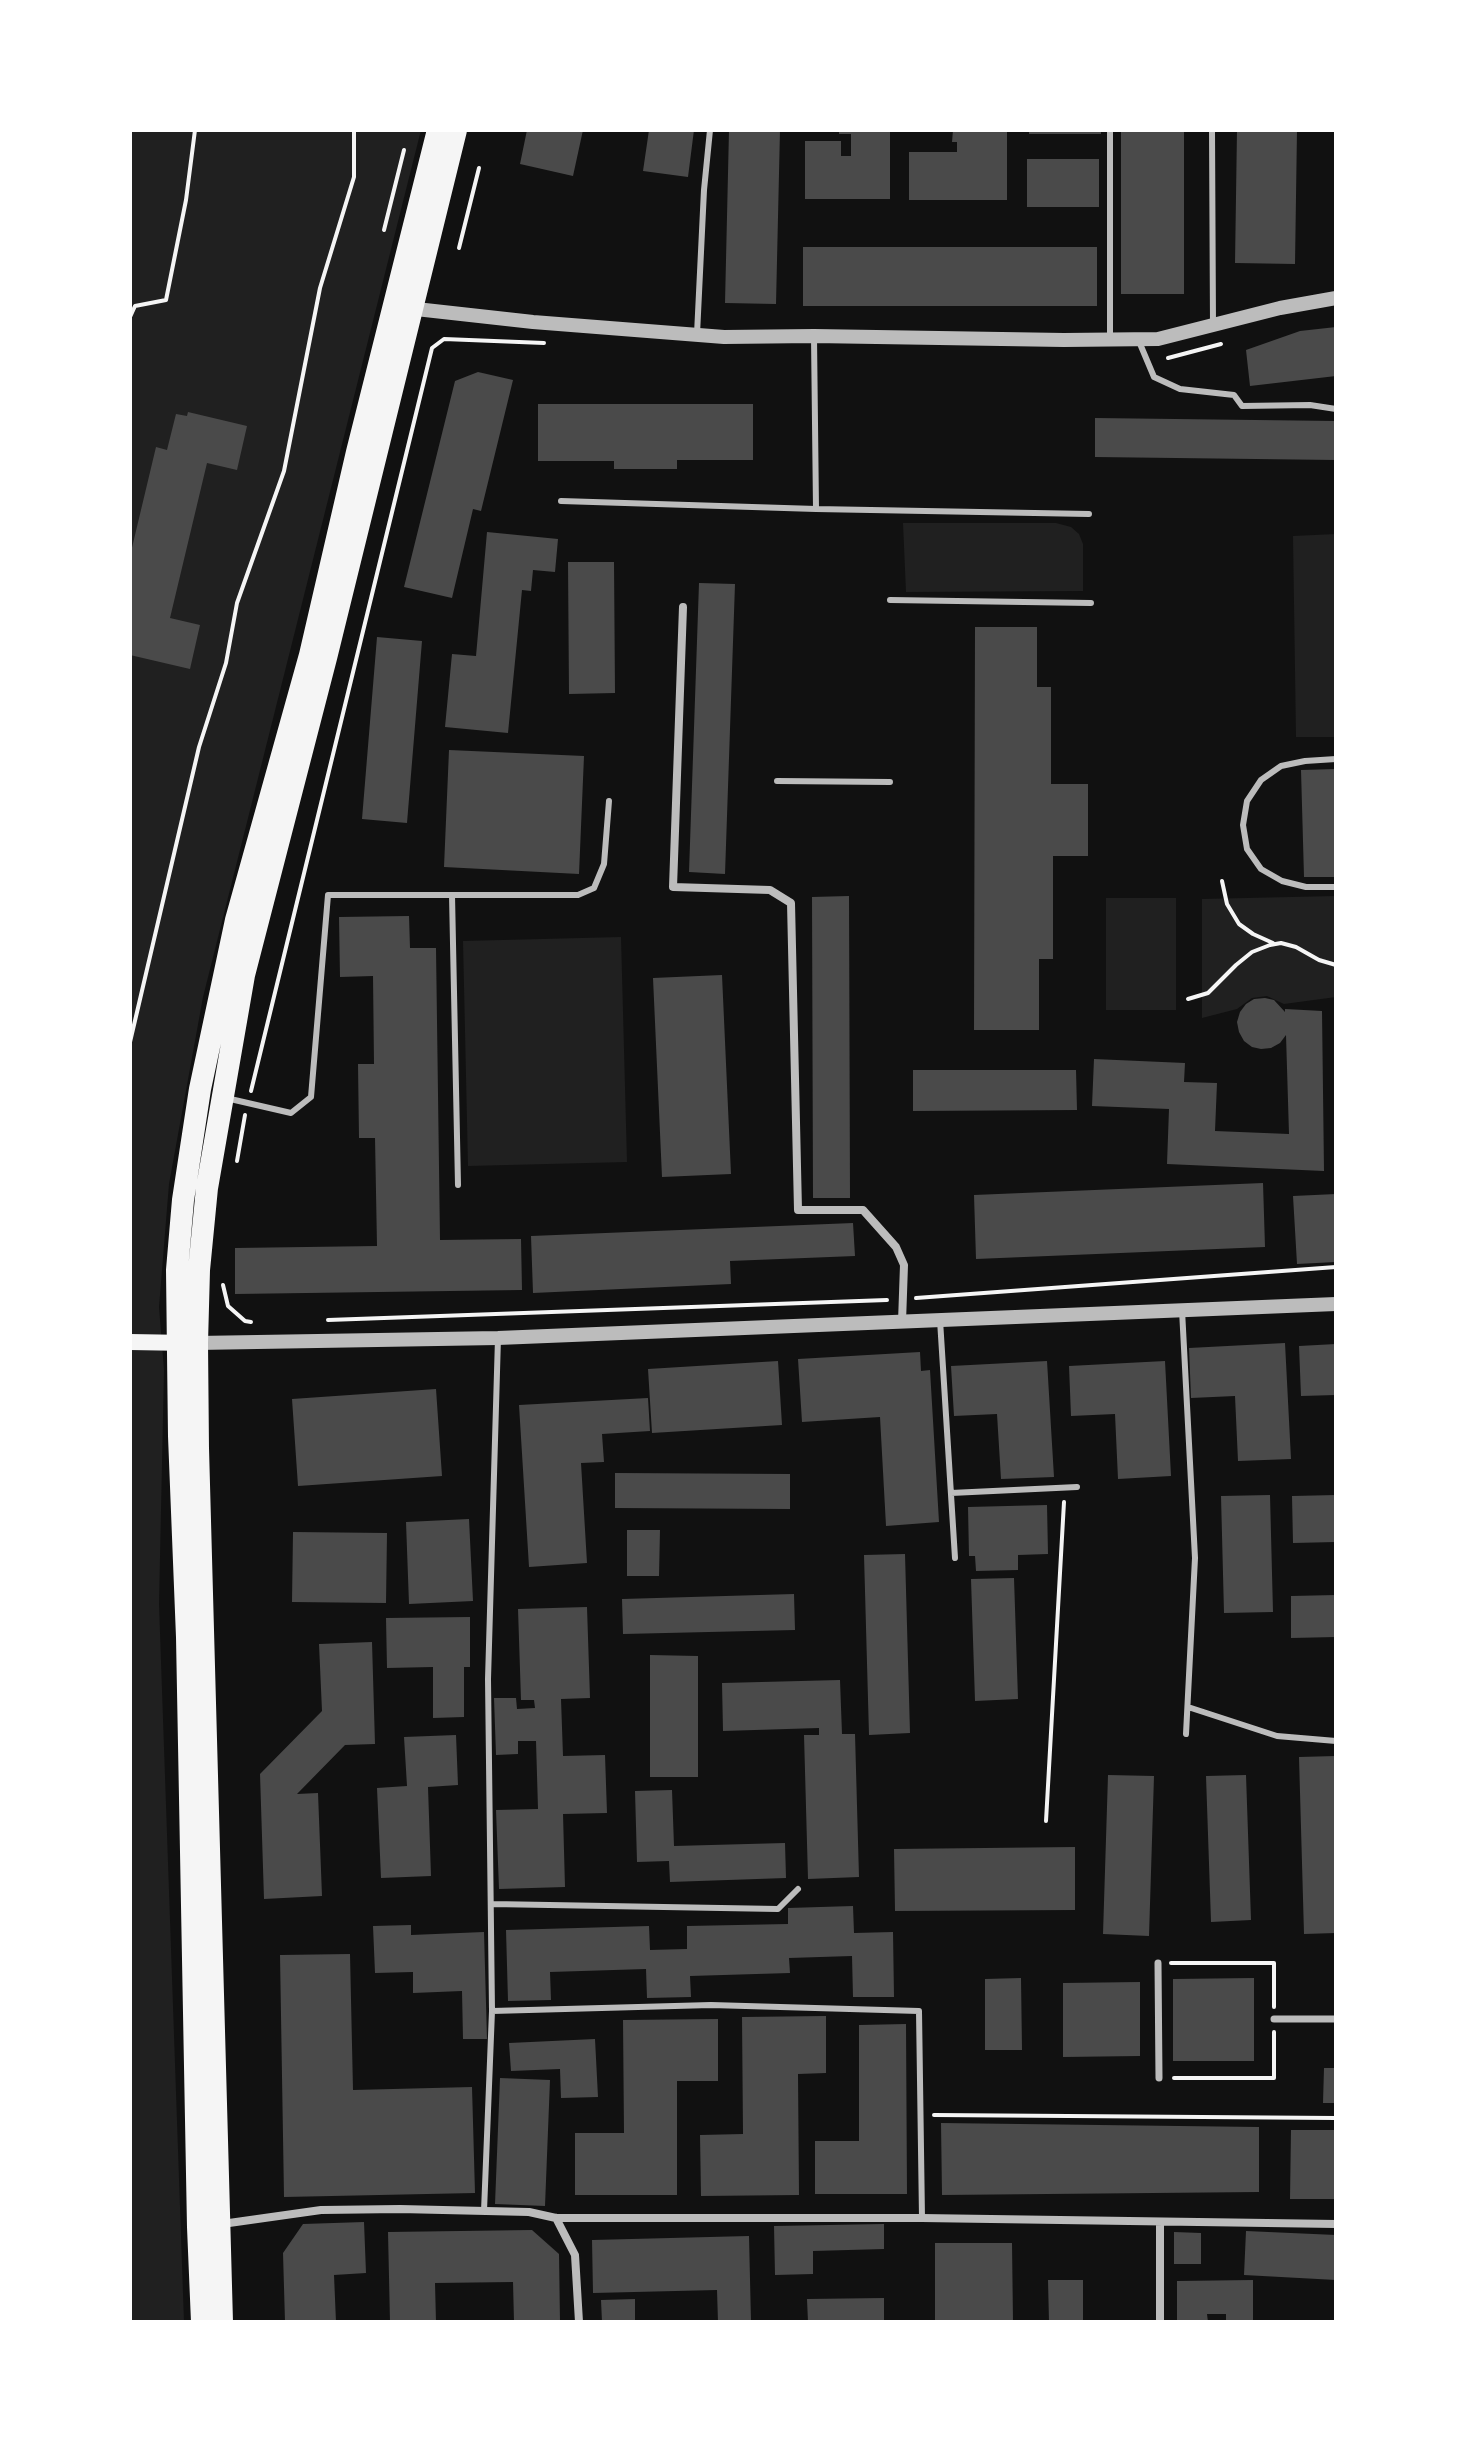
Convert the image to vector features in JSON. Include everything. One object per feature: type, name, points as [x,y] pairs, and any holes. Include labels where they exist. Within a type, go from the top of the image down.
[{"type":"highway","points":[[202,2322],[187,1637],[187,1343],[199,1270],[207,1188],[244,975],[326,658],[438,130]]},
{"type":"highway","points":[[222,2322],[187,1343],[177,1270],[183,1200],[200,1089],[236,920],[310,655],[357,452],[456,130]]},
{"type":"main road","points":[[135,1343],[187,1343]]},
{"type":"street","points":[[402,308],[724,337],[1110,340],[1158,339],[1280,308],[1336,298]]},
{"type":"street","points":[[683,607],[673,887],[770,890],[791,903],[798,1210],[863,1210],[896,1247],[904,1265],[902,1322]]},
{"type":"street","points":[[187,1343],[498,1338],[1336,1304]]},
{"type":"street","points":[[1158,1963],[1159,2078]]},
{"type":"street","points":[[1274,2019],[1336,2019]]},
{"type":"street","points":[[218,2224],[321,2210],[529,2212],[556,2218],[922,2218],[1336,2224]]},
{"type":"street","points":[[556,2218],[575,2255],[579,2322]]},
{"type":"street","points":[[1160,2222],[1160,2322]]},
{"type":"lane","points":[[697,334],[710,130]]},
{"type":"lane","points":[[1110,130],[1110,340]]},
{"type":"lane","points":[[1212,130],[1213,326]]},
{"type":"lane","points":[[814,336],[816,509]]},
{"type":"lane","points":[[1138,339],[1154,377],[1180,389],[1234,395],[1242,406],[1310,405],[1336,409]]},
{"type":"lane","points":[[561,501],[1089,514]]},
{"type":"lane","points":[[890,600],[1091,603]]},
{"type":"lane","points":[[1336,759],[1281,766],[1261,780],[1247,801],[1243,825],[1247,849],[1261,869],[1282,881],[1306,887],[1336,887]]},
{"type":"lane","points":[[777,781],[890,782]]},
{"type":"lane","points":[[222,1098],[291,1113],[311,1097],[328,895],[578,895],[594,888],[604,864],[609,801]]},
{"type":"lane","points":[[452,895],[458,1185]]},
{"type":"lane","points":[[1182,1309],[1195,1558],[1186,1734]]},
{"type":"lane","points":[[940,1320],[955,1558]]},
{"type":"lane","points":[[484,2211],[492,2011],[488,1679],[498,1338]]},
{"type":"lane","points":[[951,1493],[1077,1487]]},
{"type":"lane","points":[[1188,1707],[1277,1736],[1336,1741]]},
{"type":"lane","points":[[492,1904],[778,1909],[798,1889]]},
{"type":"lane","points":[[492,2011],[711,2005],[919,2011],[922,2218]]},
{"type":"path","points":[[130,317],[135,306],[166,300],[186,200],[195,130]]},
{"type":"path","points":[[130,1042],[199,747],[226,663],[237,603],[284,471],[320,288],[354,177],[354,130]]},
{"type":"path","points":[[384,230],[404,150]]},
{"type":"path","points":[[459,248],[479,168]]},
{"type":"path","points":[[1222,881],[1227,904],[1239,924],[1276,944],[1296,947],[1319,960],[1336,965]]},
{"type":"path","points":[[1188,999],[1208,993],[1252,952],[1276,944]]},
{"type":"path","points":[[1046,1821],[1065,1487]]},
{"type":"path","points":[[1158,1963],[1274,1963],[1274,2078],[1159,2078]]},
{"type":"path","points":[[921,2115],[1336,2118]]},
{"type":"shaded area","points":[[130,130],[421,130],[203,997],[169,1184],[159,1307],[164,1370],[159,1604],[184,2322],[130,2322]]},
{"type":"shaded area","points":[[903,523],[1056,523],[1071,527],[1079,534],[1083,544],[1083,591],[906,592]]},
{"type":"shaded area","points":[[1336,534],[1336,737],[1296,737],[1293,536]]},
{"type":"shaded area","points":[[1336,896],[1336,997],[1284,1004],[1267,996],[1252,998],[1237,1009],[1202,1018],[1202,899]]},
{"type":"shaded area","points":[[1106,898],[1176,898],[1176,1010],[1106,1010]]},
{"type":"shaded area","points":[[621,937],[627,1162],[468,1166],[463,941]]},
{"type":"building","points":[[527,130],[583,130],[573,176],[520,164]]},
{"type":"building","points":[[649,130],[694,130],[688,177],[643,171]]},
{"type":"building","points":[[729,130],[780,130],[776,304],[725,303]]},
{"type":"building","points":[[839,130],[890,130],[890,199],[805,199],[805,141],[841,141],[841,156],[851,156],[851,134],[839,134]]},
{"type":"building","points":[[953,130],[1007,130],[1007,200],[909,200],[909,152],[957,152],[957,142],[952,142]]},
{"type":"building","points":[[1029,130],[1101,130],[1101,134],[1029,134]]},
{"type":"building","points":[[1121,130],[1184,130],[1184,294],[1121,294]]},
{"type":"building","points":[[1237,130],[1297,130],[1295,264],[1235,263]]},
{"type":"building","points":[[1027,159],[1099,159],[1099,207],[1027,207]]},
{"type":"building","points":[[803,247],[1097,247],[1097,306],[803,306]]},
{"type":"building","points":[[1336,327],[1336,376],[1250,386],[1246,350],[1300,331]]},
{"type":"building","points":[[478,372],[513,380],[481,511],[473,509],[452,598],[404,587],[455,381]]},
{"type":"building","points":[[538,404],[753,404],[753,460],[677,460],[677,469],[614,469],[614,461],[538,461]]},
{"type":"building","points":[[188,412],[247,426],[237,470],[207,463],[170,618],[200,625],[190,669],[130,655],[130,556],[156,447],[167,450],[176,414],[187,416]]},
{"type":"building","points":[[1095,418],[1336,421],[1336,460],[1095,457]]},
{"type":"building","points":[[487,532],[558,539],[555,572],[533,570],[531,591],[522,590],[508,733],[445,727],[452,654],[476,656]]},
{"type":"building","points":[[568,562],[614,562],[615,693],[569,694]]},
{"type":"building","points":[[699,583],[735,584],[725,874],[689,872]]},
{"type":"building","points":[[975,627],[1037,627],[1037,687],[1051,687],[1051,784],[1088,784],[1088,856],[1053,856],[1053,959],[1039,959],[1039,1030],[974,1030]]},
{"type":"building","points":[[377,637],[422,641],[407,823],[362,819]]},
{"type":"building","points":[[449,750],[584,756],[579,874],[444,867]]},
{"type":"building","points":[[1336,769],[1336,877],[1304,877],[1301,770]]},
{"type":"building","points":[[849,896],[850,1198],[813,1198],[812,897]]},
{"type":"building","points":[[409,916],[410,948],[436,948],[440,1240],[521,1239],[522,1290],[235,1294],[235,1248],[377,1246],[375,1138],[359,1138],[358,1064],[374,1064],[373,976],[340,977],[339,917]]},
{"type":"building","points":[[722,975],[731,1174],[662,1177],[653,978]]},
{"type":"building","points":[[1265,998],[1274,1000],[1285,1012],[1285,1009],[1322,1011],[1324,1171],[1167,1164],[1169,1109],[1092,1106],[1094,1059],[1185,1063],[1184,1082],[1217,1083],[1215,1131],[1289,1134],[1286,1035],[1271,1048],[1252,1047],[1244,1041],[1237,1022],[1246,1004]]},
{"type":"building","points":[[913,1070],[1076,1070],[1077,1110],[913,1111]]},
{"type":"building","points":[[1263,1183],[1265,1247],[976,1259],[974,1195]]},
{"type":"building","points":[[1336,1194],[1336,1262],[1297,1264],[1293,1196]]},
{"type":"building","points":[[853,1223],[855,1256],[730,1261],[731,1284],[533,1293],[531,1236]]},
{"type":"building","points":[[1285,1343],[1291,1459],[1238,1461],[1235,1396],[1191,1398],[1189,1348]]},
{"type":"building","points":[[1336,1344],[1336,1395],[1301,1396],[1299,1346]]},
{"type":"building","points":[[920,1352],[921,1371],[930,1370],[939,1522],[886,1526],[880,1417],[802,1422],[798,1359]]},
{"type":"building","points":[[778,1361],[782,1425],[652,1433],[648,1369]]},
{"type":"building","points":[[1047,1361],[1054,1477],[1001,1479],[997,1414],[954,1416],[951,1366]]},
{"type":"building","points":[[1165,1361],[1171,1476],[1118,1479],[1115,1414],[1071,1416],[1069,1366]]},
{"type":"building","points":[[436,1389],[442,1476],[298,1486],[292,1399]]},
{"type":"building","points":[[648,1398],[650,1431],[602,1434],[604,1462],[581,1463],[587,1563],[529,1567],[519,1405]]},
{"type":"building","points":[[615,1473],[790,1474],[790,1509],[615,1508]]},
{"type":"building","points":[[1270,1495],[1273,1612],[1224,1613],[1221,1496]]},
{"type":"building","points":[[1336,1495],[1336,1542],[1293,1543],[1292,1496]]},
{"type":"building","points":[[1047,1505],[1048,1554],[1018,1555],[1018,1570],[976,1571],[975,1556],[969,1556],[968,1507]]},
{"type":"building","points":[[469,1519],[473,1601],[409,1604],[406,1522]]},
{"type":"building","points":[[627,1530],[660,1530],[659,1576],[627,1576]]},
{"type":"building","points":[[293,1532],[387,1533],[386,1603],[292,1602]]},
{"type":"building","points":[[905,1554],[910,1733],[869,1735],[864,1555]]},
{"type":"building","points":[[1014,1578],[1018,1699],[975,1701],[971,1579]]},
{"type":"building","points":[[794,1594],[795,1630],[623,1634],[622,1599]]},
{"type":"building","points":[[1336,1595],[1336,1637],[1291,1638],[1291,1596]]},
{"type":"building","points":[[587,1607],[590,1698],[561,1699],[563,1756],[605,1755],[607,1813],[563,1814],[565,1887],[499,1889],[496,1810],[538,1809],[536,1741],[518,1741],[518,1754],[496,1755],[494,1698],[516,1698],[517,1709],[535,1708],[534,1700],[521,1700],[518,1609]]},
{"type":"building","points":[[470,1617],[470,1667],[464,1667],[464,1717],[433,1718],[433,1667],[387,1668],[386,1618]]},
{"type":"building","points":[[372,1642],[375,1744],[345,1745],[297,1794],[318,1793],[322,1896],[264,1899],[260,1774],[322,1711],[319,1644]]},
{"type":"building","points":[[650,1655],[698,1656],[698,1777],[650,1777]]},
{"type":"building","points":[[840,1680],[842,1734],[855,1734],[859,1877],[808,1879],[804,1735],[819,1735],[819,1728],[723,1731],[722,1683]]},
{"type":"building","points":[[456,1735],[458,1785],[428,1787],[431,1876],[381,1878],[377,1788],[407,1786],[404,1737]]},
{"type":"building","points":[[1336,1756],[1336,1933],[1304,1934],[1299,1757]]},
{"type":"building","points":[[1108,1775],[1154,1776],[1149,1936],[1103,1934]]},
{"type":"building","points":[[1246,1775],[1251,1920],[1211,1922],[1206,1776]]},
{"type":"building","points":[[672,1790],[674,1846],[785,1843],[786,1878],[670,1882],[669,1861],[637,1862],[635,1791]]},
{"type":"building","points":[[1075,1847],[1075,1910],[895,1911],[894,1849]]},
{"type":"building","points":[[853,1906],[854,1933],[893,1932],[894,1997],[853,1997],[852,1956],[789,1958],[790,1973],[690,1976],[691,1997],[647,1998],[646,1969],[550,1972],[551,2000],[508,2001],[506,1930],[649,1926],[650,1950],[687,1949],[687,1926],[788,1924],[788,1908]]},
{"type":"building","points":[[411,1925],[411,1935],[484,1932],[487,2039],[463,2039],[462,1991],[413,1993],[413,1972],[375,1973],[373,1926]]},
{"type":"building","points":[[350,1954],[353,2090],[472,2087],[475,2193],[284,2197],[280,1955]]},
{"type":"building","points":[[1021,1978],[1022,2050],[985,2050],[985,1979]]},
{"type":"building","points":[[1254,1978],[1254,2061],[1173,2061],[1173,1979]]},
{"type":"building","points":[[1140,1982],[1140,2056],[1063,2057],[1063,1983]]},
{"type":"building","points":[[826,2016],[826,2073],[798,2074],[799,2195],[701,2196],[700,2135],[743,2134],[742,2017]]},
{"type":"building","points":[[718,2019],[718,2081],[677,2081],[677,2195],[575,2195],[575,2133],[624,2133],[623,2020]]},
{"type":"building","points":[[906,2024],[907,2194],[815,2194],[815,2141],[859,2141],[859,2025]]},
{"type":"building","points":[[595,2039],[598,2097],[561,2098],[560,2069],[511,2071],[509,2043]]},
{"type":"building","points":[[1324,2068],[1336,2068],[1336,2103],[1323,2103]]},
{"type":"building","points":[[500,2078],[550,2080],[545,2206],[495,2204]]},
{"type":"building","points":[[941,2123],[1259,2127],[1259,2192],[942,2195]]},
{"type":"building","points":[[1291,2130],[1336,2130],[1336,2199],[1290,2199]]},
{"type":"building","points":[[364,2222],[366,2273],[334,2275],[336,2322],[285,2322],[283,2253],[303,2224]]},
{"type":"building","points":[[884,2224],[884,2249],[813,2251],[813,2274],[775,2275],[774,2226]]},
{"type":"building","points":[[532,2230],[559,2254],[560,2322],[514,2322],[513,2282],[435,2283],[436,2322],[390,2322],[388,2232]]},
{"type":"building","points":[[1246,2231],[1336,2235],[1336,2280],[1244,2275]]},
{"type":"building","points":[[1174,2232],[1201,2233],[1201,2264],[1174,2264]]},
{"type":"building","points":[[749,2236],[751,2322],[718,2322],[717,2290],[593,2293],[592,2240]]},
{"type":"building","points":[[935,2243],[1012,2243],[1013,2322],[935,2322]]},
{"type":"building","points":[[1048,2280],[1083,2280],[1083,2322],[1049,2322]]},
{"type":"building","points":[[1253,2280],[1253,2322],[1226,2322],[1226,2314],[1207,2314],[1208,2322],[1177,2322],[1177,2281]]},
{"type":"building","points":[[884,2298],[884,2322],[808,2322],[807,2299]]},
{"type":"building","points":[[635,2299],[635,2322],[602,2322],[601,2300]]}]
